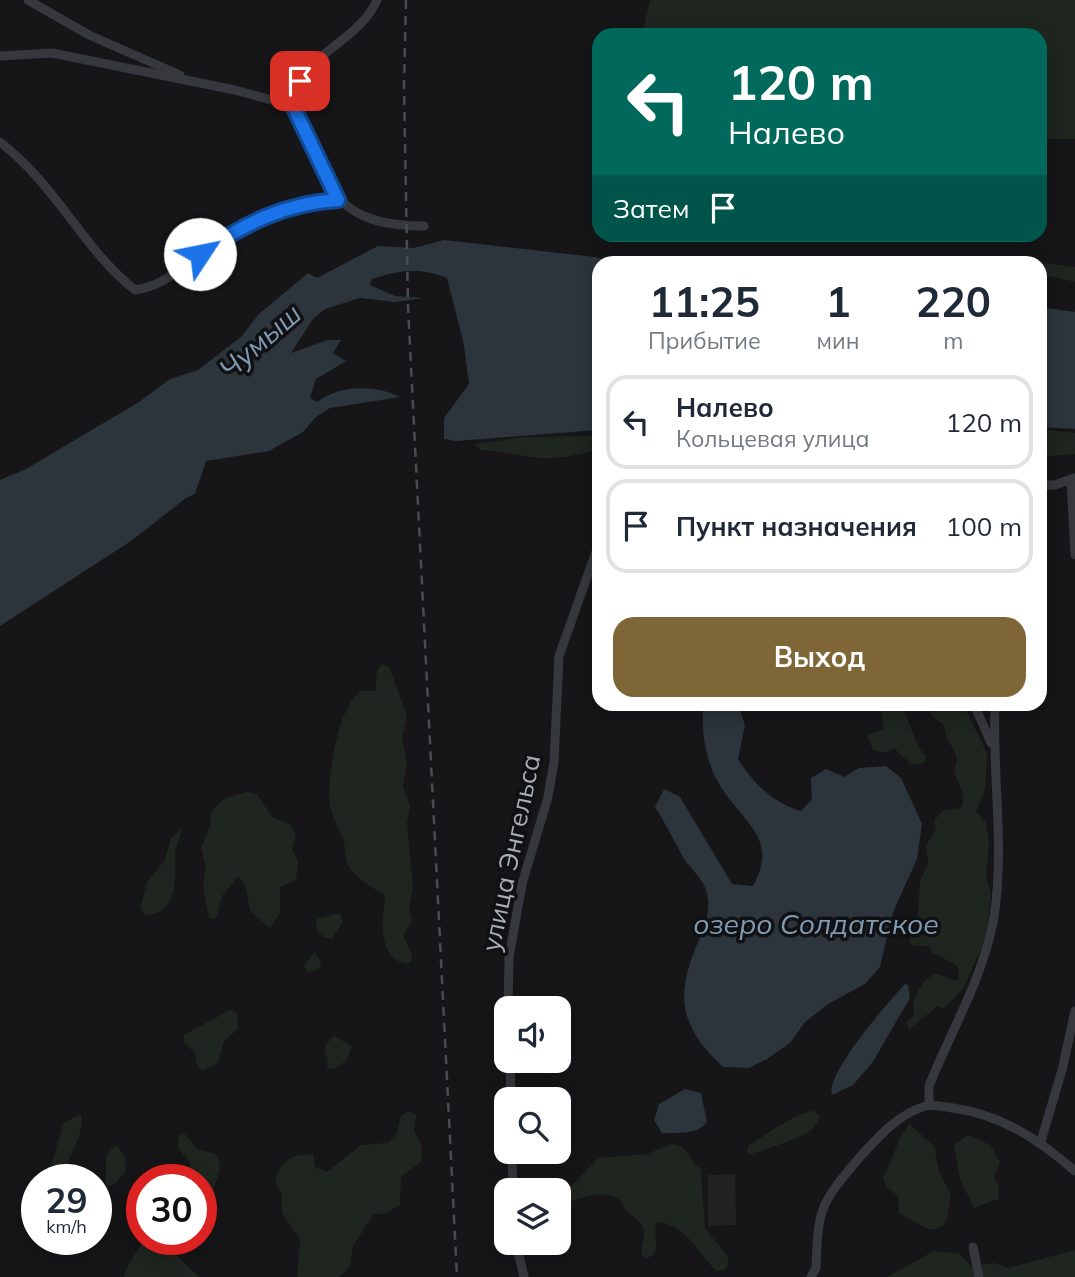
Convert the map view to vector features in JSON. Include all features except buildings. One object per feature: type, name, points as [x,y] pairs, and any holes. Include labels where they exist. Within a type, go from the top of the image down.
[{"type":"street","points":[[28,0],[89,35],[194,82]]},
{"type":"street","points":[[377,0],[369,16],[315,62],[300,81],[293,106],[338,200],[352,210],[379,222],[424,226]]},
{"type":"street","points":[[0,56],[52,53],[194,82],[293,106]]},
{"type":"street","points":[[0,142],[22,159],[55,195],[119,277],[135,290],[160,284],[255,219],[306,202],[338,200]]},
{"type":"street","points":[[1047,484],[1073,478],[1075,555]]},
{"type":"street","name":"улица Энгельса","points":[[508,996],[509,958],[522,884],[548,797],[554,762],[559,656],[592,563]]},
{"type":"street","points":[[977,711],[993,747]]},
{"type":"street","points":[[929,1105],[929,1086],[987,949],[993,920],[998,839],[993,747],[995,711]]},
{"type":"street","points":[[1041,1141],[1062,1070],[1075,1011]]},
{"type":"street","points":[[811,1277],[816,1268],[822,1207],[834,1187],[897,1121],[929,1105],[986,1115],[1041,1141],[1075,1171]]},
{"type":"street","points":[[973,1247],[979,1277]]},
{"type":"street","points":[[519,1255],[524,1277]]},
{"type":"shaded area","points":[[650,0],[1075,0],[1075,139],[1047,139],[1047,28],[644,28]]},
{"type":"shaded area","points":[[1047,264],[1075,267],[1075,282],[1047,276]]},
{"type":"shaded area","points":[[1047,430],[1075,433],[1075,454],[1047,456]]},
{"type":"shaded area","points":[[592,436],[592,451],[556,458],[539,458],[480,450],[475,444],[523,437]]},
{"type":"shaded area","points":[[382,664],[389,667],[407,716],[402,738],[407,763],[403,787],[410,806],[407,823],[413,889],[409,908],[412,921],[403,935],[412,955],[411,962],[406,964],[396,960],[386,945],[383,926],[385,896],[359,878],[348,865],[344,842],[329,799],[334,754],[346,710],[361,691],[375,691],[377,671]]},
{"type":"shaded area","points":[[904,711],[918,746],[926,756],[924,763],[912,765],[894,748],[885,753],[873,750],[867,735],[883,729],[882,712]]},
{"type":"shaded area","points":[[930,711],[966,711],[987,753],[985,789],[976,812],[986,823],[989,844],[986,878],[991,893],[984,942],[964,987],[944,1009],[938,1006],[909,1029],[906,1022],[914,1016],[915,998],[920,987],[934,973],[956,981],[959,978],[958,966],[933,953],[928,946],[914,946],[910,943],[910,925],[918,915],[920,881],[928,863],[926,845],[936,829],[934,820],[944,810],[961,808],[963,803],[963,794],[955,772],[956,756],[944,725],[933,717]]},
{"type":"shaded area","points":[[247,792],[257,794],[272,817],[289,824],[296,835],[292,849],[298,861],[296,880],[280,887],[280,913],[270,928],[250,911],[246,887],[238,876],[222,896],[216,918],[209,918],[203,886],[206,867],[201,848],[210,826],[211,812],[223,799]]},
{"type":"shaded area","points":[[182,829],[176,850],[174,885],[169,902],[156,913],[145,915],[140,908],[147,882],[165,860],[171,838]]},
{"type":"shaded area","points":[[340,913],[343,922],[332,939],[323,937],[316,929],[317,919]]},
{"type":"shaded area","points":[[315,952],[321,963],[320,968],[308,973],[304,966]]},
{"type":"shaded area","points":[[230,1010],[237,1013],[238,1029],[224,1041],[218,1063],[202,1071],[197,1064],[195,1053],[184,1043],[184,1035]]},
{"type":"shaded area","points":[[334,1036],[352,1046],[347,1060],[335,1069],[327,1068],[328,1059],[324,1053],[326,1044]]},
{"type":"shaded area","points":[[408,1111],[416,1115],[414,1131],[421,1143],[422,1161],[401,1177],[400,1205],[386,1213],[373,1215],[353,1246],[350,1267],[339,1277],[297,1277],[300,1239],[282,1213],[282,1193],[275,1182],[280,1168],[293,1157],[313,1154],[315,1167],[327,1172],[361,1145],[388,1143],[397,1133],[401,1116]]},
{"type":"shaded area","points":[[815,1111],[820,1117],[810,1131],[779,1145],[747,1154],[748,1146],[791,1119]]},
{"type":"shaded area","points":[[81,1114],[81,1130],[69,1164],[51,1164],[64,1123]]},
{"type":"shaded area","points":[[909,1124],[934,1146],[939,1172],[951,1195],[947,1219],[943,1226],[936,1229],[927,1229],[899,1213],[898,1196],[886,1186],[883,1177]]},
{"type":"shaded area","points":[[183,1132],[198,1150],[216,1154],[219,1164],[217,1178],[217,1164],[189,1164],[178,1148],[178,1138]]},
{"type":"shaded area","points":[[968,1135],[990,1145],[1000,1162],[994,1179],[999,1186],[998,1199],[974,1208],[960,1179],[954,1145]]},
{"type":"shaded area","points":[[671,1144],[677,1145],[685,1150],[701,1169],[705,1228],[727,1256],[729,1264],[724,1270],[716,1271],[683,1233],[657,1222],[656,1251],[647,1258],[641,1254],[643,1226],[611,1195],[589,1196],[571,1201],[571,1186],[599,1158],[647,1154]]},
{"type":"shaded area","points":[[116,1145],[124,1155],[126,1171],[112,1185],[112,1164],[106,1164],[106,1155]]},
{"type":"shaded area","points":[[735,1174],[736,1225],[708,1226],[708,1175]]},
{"type":"shaded area","points":[[1075,1250],[1075,1277],[887,1277],[934,1251],[960,1254],[971,1266],[994,1263],[1009,1268]]},
{"type":"shaded area","points":[[135,1255],[176,1255],[199,1277],[124,1277]]},
{"type":"water","name":"Чумыш","points":[[444,240],[592,257],[592,430],[456,441],[444,439],[444,418],[469,384],[464,345],[447,278],[428,272],[410,271],[372,279],[370,285],[395,296],[424,298],[395,302],[360,298],[325,309],[313,319],[291,353],[328,340],[341,340],[333,353],[346,361],[316,379],[310,397],[316,402],[339,391],[357,388],[384,391],[400,397],[330,408],[316,417],[303,432],[269,451],[206,461],[195,494],[186,498],[131,541],[0,626],[0,480],[26,469],[139,402],[170,379],[198,370],[241,337],[259,314],[308,273],[317,278],[378,246],[414,248]]},
{"type":"water","points":[[1047,308],[1075,312],[1075,429],[1047,427]]},
{"type":"water","name":"озеро Солдатское","points":[[703,711],[740,711],[745,725],[738,759],[757,784],[781,803],[801,811],[812,799],[811,778],[826,769],[844,777],[859,768],[886,766],[901,778],[922,824],[917,859],[893,912],[880,967],[865,984],[828,1004],[805,1022],[790,1043],[749,1068],[723,1067],[700,1041],[687,1015],[685,986],[688,970],[706,922],[708,898],[702,882],[684,859],[655,807],[664,789],[680,797],[732,884],[753,886],[760,869],[760,843],[755,832],[721,787],[712,769],[703,729]]},
{"type":"water","points":[[905,984],[908,985],[910,998],[872,1063],[853,1085],[832,1095],[832,1085],[848,1055]]},
{"type":"water","points":[[685,1089],[701,1093],[707,1122],[693,1131],[662,1133],[654,1120],[659,1104]]},
{"type":"railway","points":[[406,0],[404,86],[408,307],[457,1277]]},
{"type":"route","points":[[200,254],[255,219],[306,202],[338,200],[293,106],[300,81]]}]
